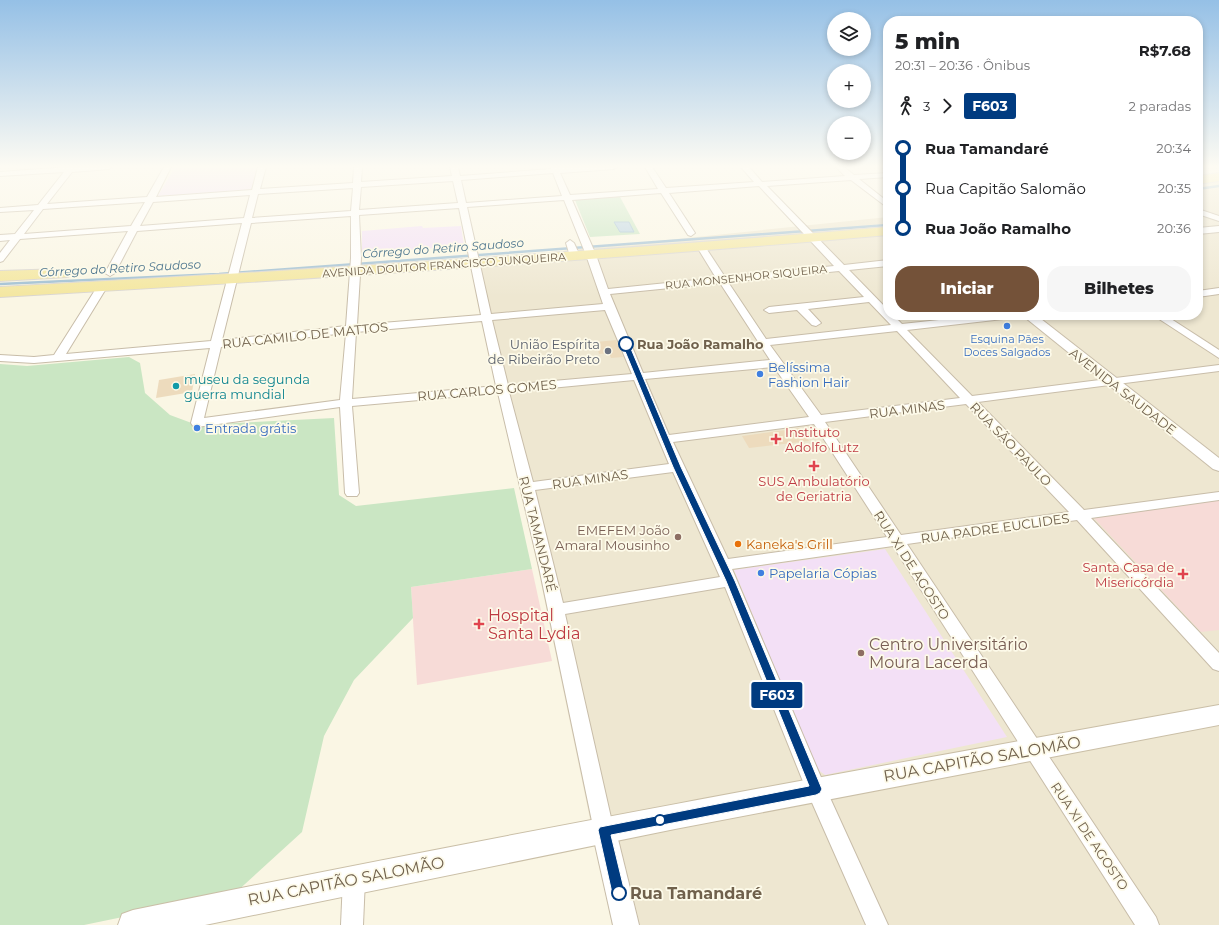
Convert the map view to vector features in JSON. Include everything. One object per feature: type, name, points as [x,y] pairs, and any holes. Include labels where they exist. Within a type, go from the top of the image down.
[{"type":"main road","name":"AVENIDA DOUTOR FRANCISCO JUNQUEIRA","points":[[0,292],[102,287],[241,272],[578,248],[701,247],[808,232],[883,219]]},
{"type":"main road","name":"AVENIDA DOUTOR FRANCISCO JUNQUEIRA","points":[[778,227],[808,232],[883,231]]},
{"type":"main road","points":[[676,234],[707,232]]},
{"type":"main road","name":"AVENIDA DOUTOR FRANCISCO JUNQUEIRA","points":[[578,248],[600,240]]},
{"type":"main road","name":"AVENIDA DOUTOR FRANCISCO JUNQUEIRA","points":[[457,250],[476,255]]},
{"type":"main road","name":"AVENIDA DOUTOR FRANCISCO JUNQUEIRA","points":[[355,265],[371,256]]},
{"type":"main road","name":"AVENIDA DOUTOR FRANCISCO JUNQUEIRA","points":[[0,276],[241,272]]},
{"type":"main road","name":"RUA CAPITÃO SALOMÃO","points":[[133,925],[354,879],[816,789],[1219,715]]},
{"type":"street","points":[[0,259],[38,210]]},
{"type":"street","points":[[110,273],[144,210]]},
{"type":"street","points":[[216,344],[241,272],[247,220],[250,210]]},
{"type":"street","points":[[0,238],[399,210]]},
{"type":"street","name":"RUA TAMANDARÉ","points":[[464,210],[476,255],[503,388],[556,610],[626,925]]},
{"type":"street","points":[[570,210],[578,248],[604,292],[677,467],[730,581],[816,789],[877,925]]},
{"type":"street","points":[[676,210],[691,233]]},
{"type":"street","name":"RUA SÃO PAULO","points":[[787,210],[883,310]]},
{"type":"street","points":[[352,493],[346,403],[355,265],[355,213]]},
{"type":"street","points":[[1203,213],[1219,219]]},
{"type":"street","points":[[1203,230],[1219,228]]},
{"type":"street","name":"RUA XI DE AGOSTO","points":[[701,247],[777,363],[817,419],[1148,925]]},
{"type":"street","name":"RUA MONSENHOR SIQUEIRA","points":[[604,292],[883,264]]},
{"type":"street","points":[[58,358],[102,287]]},
{"type":"street","points":[[1203,293],[1219,291]]},
{"type":"street","points":[[770,310],[873,299]]},
{"type":"street","name":"RUA CAMILO DE MATTOS","points":[[0,358],[34,360],[58,358],[216,344],[351,329],[609,307]]},
{"type":"street","points":[[800,307],[816,323]]},
{"type":"street","name":"RUA SÃO PAULO","points":[[892,320],[1081,516],[1219,664]]},
{"type":"street","points":[[764,343],[969,320]]},
{"type":"street","name":"AVENIDA SAUDADE","points":[[1034,320],[1219,466]]},
{"type":"street","points":[[1166,320],[1219,355]]},
{"type":"street","name":"RUA CARLOS GOMES","points":[[216,344],[197,423],[346,403],[777,363]]},
{"type":"street","name":"RUA MINAS","points":[[666,439],[1219,368]]},
{"type":"street","name":"RUA MINAS","points":[[526,487],[677,467]]},
{"type":"street","name":"RUA PADRE EUCLIDES","points":[[723,565],[1219,496]]},
{"type":"street","points":[[556,610],[730,581]]},
{"type":"street","points":[[352,925],[354,879]]},
{"type":"shaded area","points":[[1203,210],[1219,210],[1219,925],[612,925],[474,260],[883,218],[883,320],[1203,320]]},
{"type":"shaded area","points":[[422,226],[423,228],[461,226],[464,246],[362,253],[362,231]]},
{"type":"shaded area","name":"Santa Casa de Misericórdia","points":[[1219,500],[1219,630],[1201,632],[1094,518]]},
{"type":"shaded area","name":"Centro Universitário Moura Lacerda","points":[[885,549],[1007,737],[825,775],[817,769],[734,570]]},
{"type":"shaded area","name":"Hospital Santa Lydia","points":[[532,569],[552,661],[417,685],[411,587]]},
{"type":"green space","points":[[579,210],[627,210],[640,234],[590,237]]},
{"type":"green space","points":[[129,357],[140,363],[145,393],[170,415],[197,425],[334,418],[339,495],[356,506],[514,488],[532,569],[411,587],[413,618],[354,680],[324,736],[302,832],[234,894],[84,925],[0,925],[0,364],[27,366]]},
{"type":"water","points":[[614,222],[629,222],[634,232],[620,232]]},
{"type":"building","name":"União Espírita de Ribeirão Preto","points":[[616,340],[623,357],[611,358],[609,353],[599,354],[596,342]]},
{"type":"building","name":"museu da segunda guerra mundial","points":[[195,374],[192,392],[156,398],[159,380]]},
{"type":"building","name":"Instituto Adolfo Lutz","points":[[800,428],[809,441],[749,448],[742,436]]},
{"type":"waterway","name":"Córrego do Retiro Saudoso","points":[[0,284],[219,274],[883,225]]},
{"type":"bus line","name":"F603","points":[[619,893],[604,830],[816,789],[730,581],[677,467],[626,344]]},
{"type":"place","name":"Esquina Pães Doces Salgados","points":[[1007,326]]},
{"type":"place","name":"Rua João Ramalho","points":[[626,344]]},
{"type":"place","name":"União Espírita de Ribeirão Preto","points":[[608,351]]},
{"type":"place","name":"Belíssima Fashion Hair","points":[[760,374]]},
{"type":"place","name":"museu da segunda guerra mundial","points":[[176,386]]},
{"type":"place","name":"Entrada grátis","points":[[197,428]]},
{"type":"place","name":"Instituto Adolfo Lutz","points":[[776,439]]},
{"type":"place","name":"SUS Ambulatório de Geriatria","points":[[814,466]]},
{"type":"place","name":"EMEFEM João Amaral Mousinho","points":[[678,537]]},
{"type":"place","name":"Kaneka's Grill","points":[[738,544]]},
{"type":"place","name":"Papelaria Cópias","points":[[761,573]]},
{"type":"place","name":"Santa Casa de Misericórdia","points":[[1183,574]]},
{"type":"place","name":"Hospital Santa Lydia","points":[[479,624]]},
{"type":"place","name":"Centro Universitário Moura Lacerda","points":[[861,653]]},
{"type":"place","name":"Rua Tamandaré","points":[[619,893]]}]
